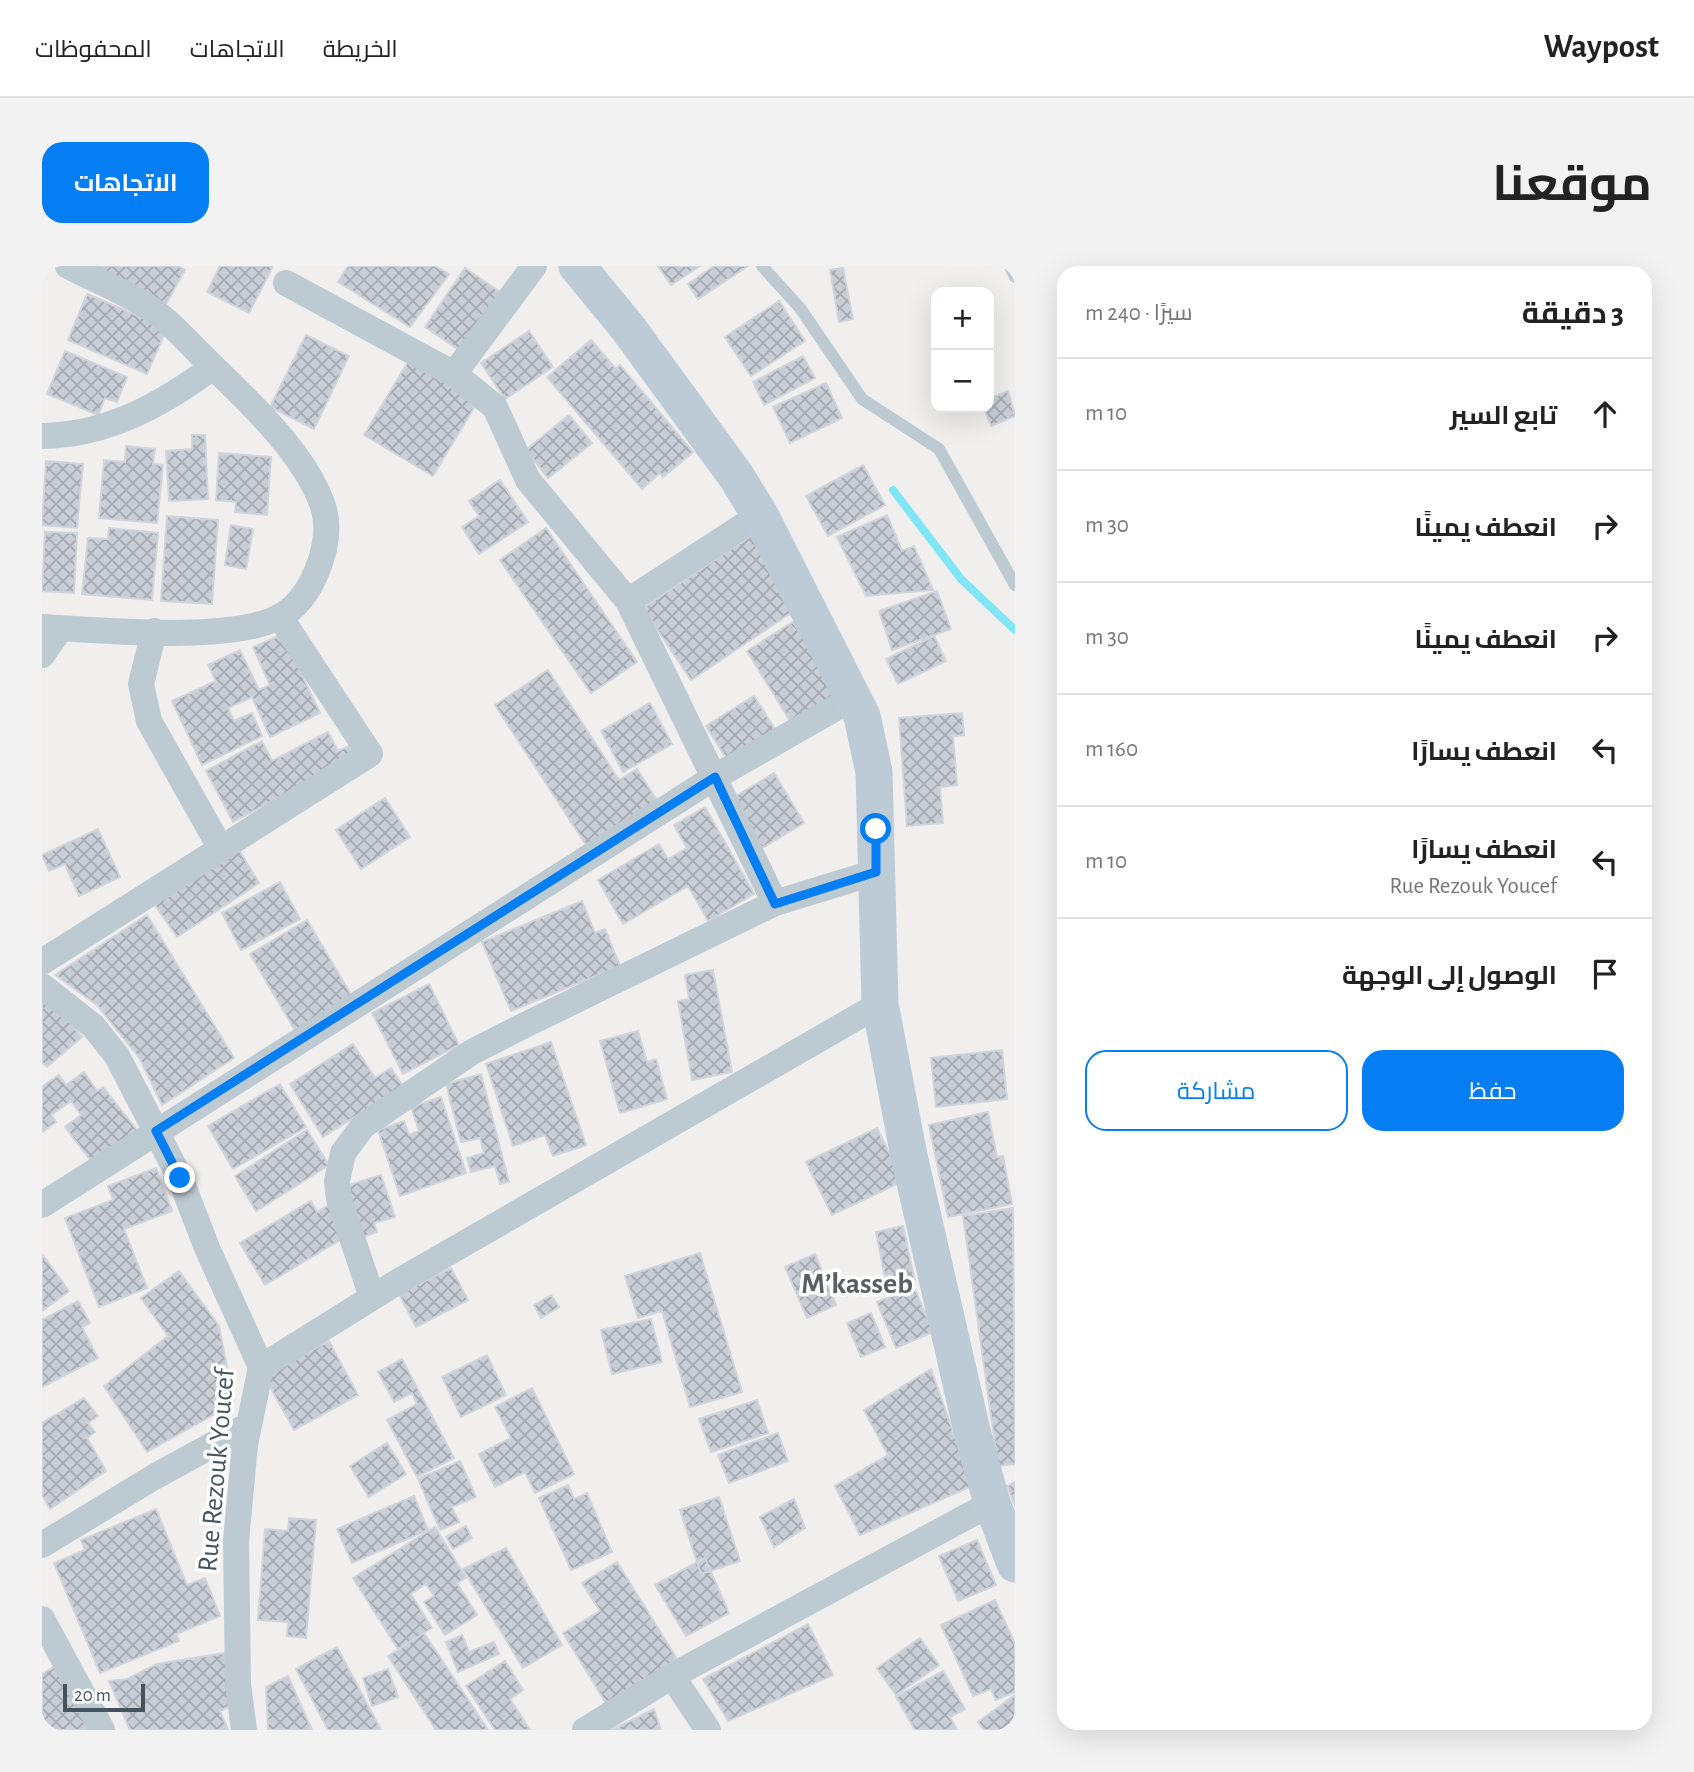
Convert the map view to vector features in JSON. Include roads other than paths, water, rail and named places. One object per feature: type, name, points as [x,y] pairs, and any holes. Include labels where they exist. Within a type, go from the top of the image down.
[{"type":"main road","points":[[589,270],[628,328],[712,441],[760,515],[855,697],[862,716],[874,772],[880,1003],[936,1280],[992,1503],[1015,1564]]},
{"type":"street","points":[[42,655],[51,627],[211,632],[261,624],[280,617],[302,596],[322,559],[327,526],[323,507],[300,464],[261,416],[213,367],[157,313],[68,266]]},
{"type":"street","points":[[454,374],[534,266]]},
{"type":"street","points":[[286,283],[454,374],[495,407],[528,480],[628,601],[775,904]]},
{"type":"street","points":[[42,436],[84,432],[148,409],[213,367]]},
{"type":"street","points":[[628,601],[760,515]]},
{"type":"street","points":[[42,962],[370,754],[280,617]]},
{"type":"street","points":[[153,631],[141,684],[149,721],[221,849]]},
{"type":"street","points":[[44,1199],[715,777],[855,697]]},
{"type":"street","points":[[372,1297],[339,1199],[337,1181],[343,1153],[363,1126],[472,1052],[775,904],[876,872]]},
{"type":"street","name":"Rue Rezouk Youcef","points":[[42,986],[106,1040],[117,1056],[180,1178],[207,1248],[261,1367],[244,1445],[236,1541],[239,1684],[244,1730]]},
{"type":"street","points":[[261,1367],[372,1297],[880,1003]]},
{"type":"street","points":[[42,1545],[154,1477],[249,1425]]},
{"type":"street","points":[[584,1730],[672,1676],[992,1503]]},
{"type":"street","points":[[42,1619],[102,1730]]},
{"type":"street","points":[[672,1676],[708,1730]]},
{"type":"lane","points":[[762,266],[800,308],[862,399],[939,449],[1015,586]]},
{"type":"lane","points":[[1010,266],[1015,277]]},
{"type":"waterway","points":[[893,490],[961,579],[1015,630]]},
{"type":"district","name":"M’kasseb","points":[[857,1283]]}]
